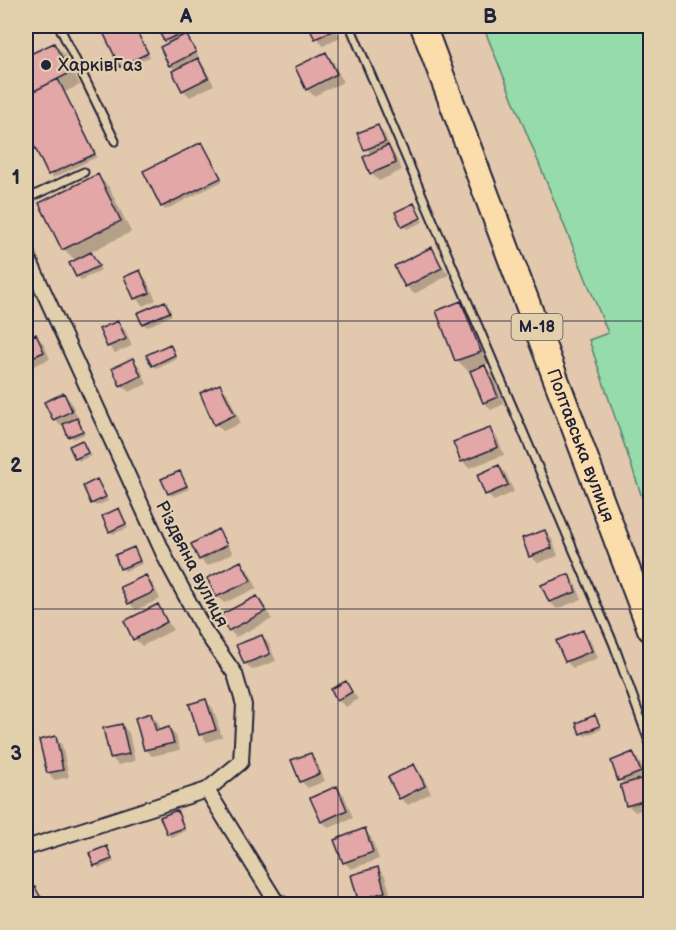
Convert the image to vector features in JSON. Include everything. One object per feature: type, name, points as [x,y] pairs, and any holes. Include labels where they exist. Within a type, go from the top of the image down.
[{"type":"highway","name":"Полтавська вулиця","points":[[423,26],[651,629]]},
{"type":"street","name":"Різдвяна вулиця","points":[[26,253],[167,561],[204,630],[235,674],[244,705],[241,762],[207,790]]},
{"type":"street","points":[[26,848],[207,790],[275,900],[282,904]]},
{"type":"lane","points":[[59,26],[115,141]]},
{"type":"lane","points":[[350,26],[609,634],[651,744]]},
{"type":"lane","points":[[26,199],[84,172]]},
{"type":"green space","points":[[483,26],[650,26],[650,521],[589,340],[608,333]]},
{"type":"building","points":[[100,26],[134,26],[148,53],[120,67]]},
{"type":"building","points":[[156,26],[179,26],[182,33],[164,41]]},
{"type":"building","points":[[308,26],[332,26],[334,30],[315,39]]},
{"type":"building","points":[[186,34],[196,52],[169,66],[160,47]]},
{"type":"building","name":"ХарківГаз","points":[[54,43],[70,73],[26,95],[26,56]]},
{"type":"building","points":[[326,52],[337,74],[306,90],[295,67]]},
{"type":"building","points":[[198,58],[208,78],[182,91],[172,71]]},
{"type":"building","points":[[58,79],[95,154],[48,175],[26,129],[26,95]]},
{"type":"building","points":[[378,125],[385,142],[364,150],[357,133]]},
{"type":"building","points":[[202,142],[221,178],[161,207],[143,171]]},
{"type":"building","points":[[388,145],[396,163],[370,174],[363,157]]},
{"type":"building","points":[[98,174],[121,221],[62,250],[39,203]]},
{"type":"building","points":[[414,203],[421,218],[402,227],[395,212]]},
{"type":"building","points":[[432,247],[442,268],[405,287],[394,266]]},
{"type":"building","points":[[91,252],[99,266],[76,277],[69,263]]},
{"type":"building","points":[[140,270],[150,293],[134,299],[124,277]]},
{"type":"building","points":[[165,301],[170,312],[142,324],[137,313]]},
{"type":"building","points":[[461,301],[481,352],[455,361],[436,311]]},
{"type":"building","points":[[118,321],[126,339],[107,347],[99,329]]},
{"type":"building","points":[[36,334],[44,352],[26,360],[26,339]]},
{"type":"building","points":[[170,344],[175,355],[152,366],[146,355]]},
{"type":"building","points":[[133,358],[141,376],[120,386],[112,368]]},
{"type":"building","points":[[485,365],[498,397],[483,403],[470,371]]},
{"type":"building","points":[[220,384],[235,415],[214,425],[200,393]]},
{"type":"building","points":[[64,393],[72,411],[53,420],[44,402]]},
{"type":"building","points":[[77,418],[83,431],[68,437],[63,424]]},
{"type":"building","points":[[490,428],[498,447],[461,462],[453,442]]},
{"type":"building","points":[[82,440],[88,453],[75,459],[69,446]]},
{"type":"building","points":[[499,465],[508,485],[485,495],[477,475]]},
{"type":"building","points":[[180,471],[187,486],[168,494],[161,479]]},
{"type":"building","points":[[97,479],[106,497],[91,504],[83,486]]},
{"type":"building","points":[[119,508],[126,524],[109,532],[102,516]]},
{"type":"building","points":[[218,529],[227,545],[199,560],[191,544]]},
{"type":"building","points":[[545,530],[552,548],[529,557],[522,538]]},
{"type":"building","points":[[134,547],[140,561],[120,569],[115,555]]},
{"type":"building","points":[[241,561],[251,581],[216,597],[207,578]]},
{"type":"building","points":[[569,574],[576,592],[549,602],[541,585]]},
{"type":"building","points":[[146,575],[154,592],[128,604],[120,587]]},
{"type":"building","points":[[257,596],[266,611],[228,631],[220,615]]},
{"type":"building","points":[[158,604],[167,622],[133,640],[124,621]]},
{"type":"building","points":[[583,630],[592,651],[565,662],[556,641]]},
{"type":"building","points":[[262,635],[270,654],[244,664],[236,645]]},
{"type":"building","points":[[346,681],[352,692],[337,701],[331,689]]},
{"type":"building","points":[[206,699],[216,730],[199,735],[189,704]]},
{"type":"building","points":[[151,713],[156,731],[169,727],[174,743],[144,750],[135,718]]},
{"type":"building","points":[[595,715],[600,726],[580,734],[576,723]]},
{"type":"building","points":[[122,724],[129,754],[110,758],[103,728]]},
{"type":"building","points":[[56,736],[63,770],[47,773],[39,740]]},
{"type":"building","points":[[633,752],[641,772],[618,781],[611,761]]},
{"type":"building","points":[[311,753],[319,774],[300,782],[291,760]]},
{"type":"building","points":[[414,764],[425,786],[399,799],[388,777]]},
{"type":"building","points":[[644,778],[650,799],[626,806],[620,785]]},
{"type":"building","points":[[337,786],[347,810],[321,822],[310,798]]},
{"type":"building","points":[[177,810],[184,828],[167,834],[160,817]]},
{"type":"building","points":[[365,828],[373,852],[343,863],[334,840]]},
{"type":"building","points":[[107,846],[112,859],[94,866],[89,853]]},
{"type":"building","points":[[378,867],[385,892],[358,900],[351,875]]},
{"type":"building","points":[[35,887],[44,904],[26,904],[26,892]]},
{"type":"place","name":"ХарківГаз","points":[[46,65]]}]
